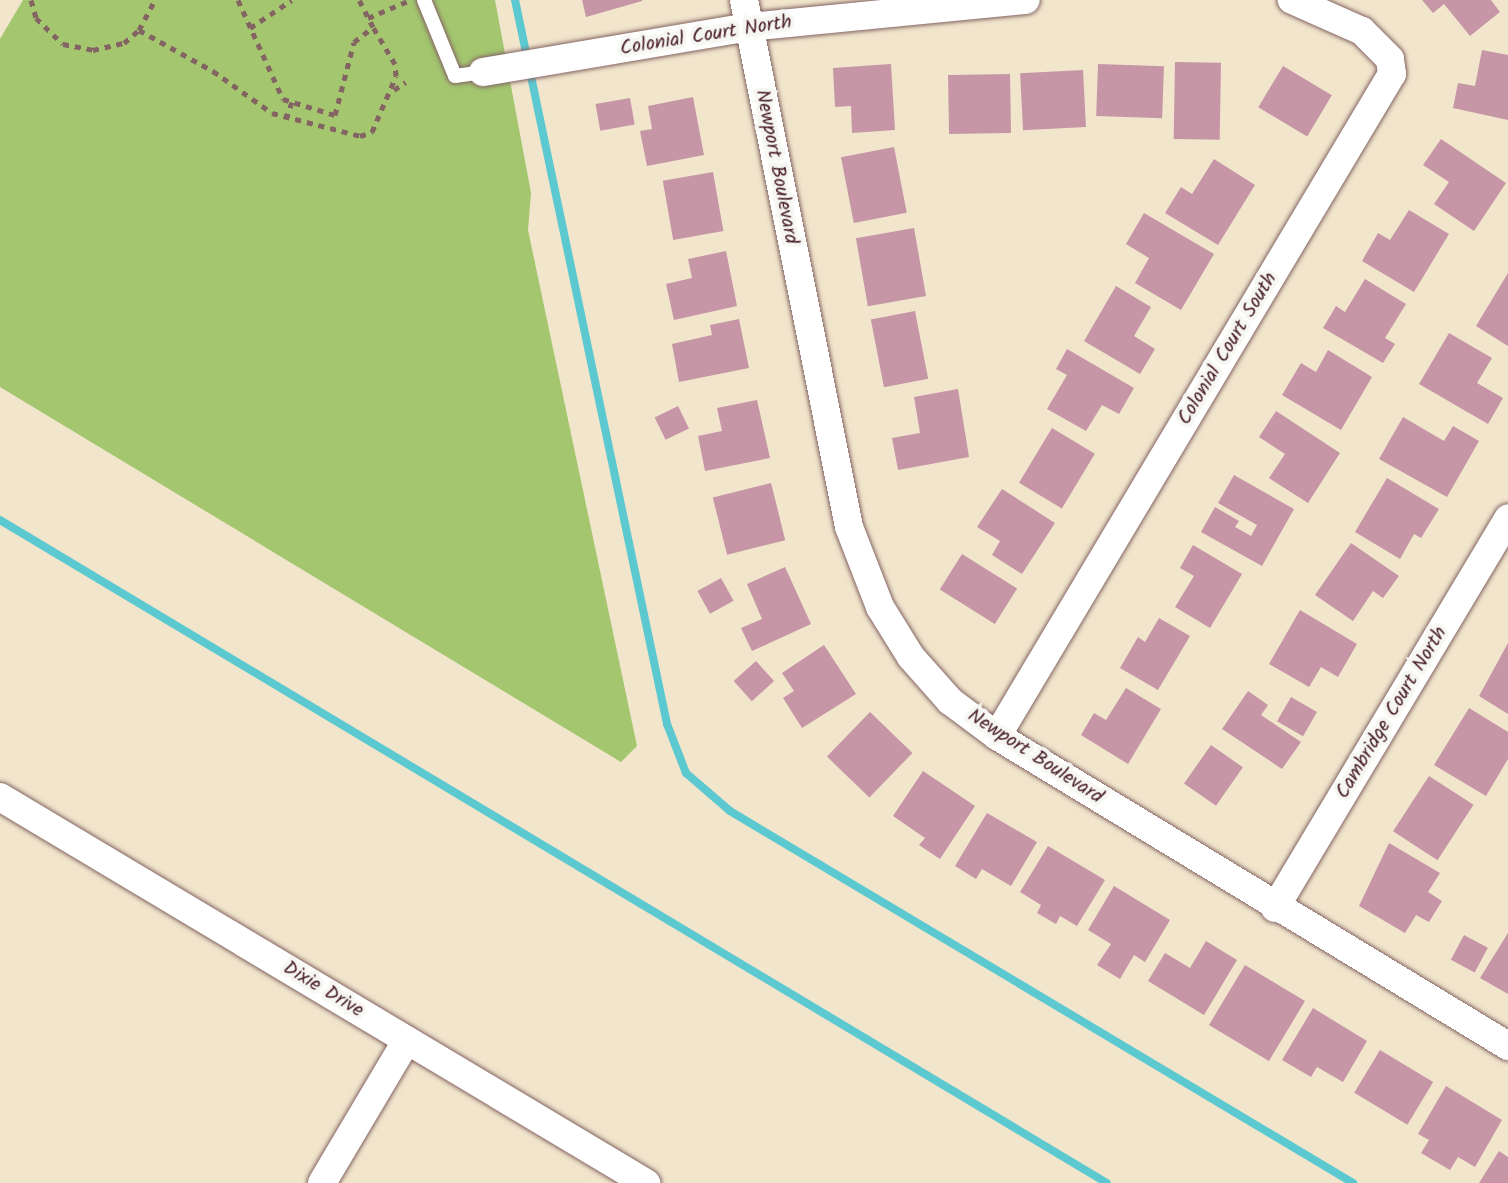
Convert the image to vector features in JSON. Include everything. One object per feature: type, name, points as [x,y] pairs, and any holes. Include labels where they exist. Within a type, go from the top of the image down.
[{"type":"street","name":"Colonial Court North","points":[[495,70],[567,59],[746,13],[1026,0]]},
{"type":"street","name":"Colonial Court South","points":[[997,736],[1392,74],[1390,59],[1362,31],[1292,0]]},
{"type":"street","name":"Newport Boulevard","points":[[746,13],[849,527],[880,607],[911,657],[950,701],[997,736],[1275,908],[1508,1046]]},
{"type":"street","name":"Cambridge Court North","points":[[1275,908],[1508,518]]},
{"type":"street","name":"Dixie Drive","points":[[0,797],[646,1183]]},
{"type":"street","points":[[322,1183],[407,1040]]},
{"type":"lane","points":[[424,0],[455,76],[495,70]]},
{"type":"path","points":[[31,0],[36,18],[63,44],[109,49],[139,30],[155,0]]},
{"type":"path","points":[[238,0],[283,99],[335,115],[354,42],[373,27]]},
{"type":"path","points":[[250,28],[292,0]]},
{"type":"path","points":[[139,30],[286,119],[360,136],[372,132],[393,91],[395,64],[359,0]]},
{"type":"path","points":[[368,18],[411,0]]},
{"type":"path","points":[[393,91],[406,82]]},
{"type":"path","points":[[286,119],[292,102]]},
{"type":"green space","points":[[23,0],[495,0],[531,193],[528,230],[637,746],[621,762],[0,387],[0,39]]},
{"type":"building","points":[[582,0],[642,0],[642,1],[586,17]]},
{"type":"building","points":[[1422,0],[1491,0],[1500,12],[1470,36],[1444,4],[1433,13]]},
{"type":"building","points":[[1482,50],[1508,55],[1508,120],[1453,108],[1458,83],[1475,86]]},
{"type":"building","points":[[1175,62],[1221,63],[1220,140],[1174,139]]},
{"type":"building","points":[[891,64],[895,130],[852,133],[851,106],[835,107],[833,68]]},
{"type":"building","points":[[1098,64],[1164,66],[1162,118],[1096,116]]},
{"type":"building","points":[[1283,66],[1332,95],[1307,137],[1258,107]]},
{"type":"building","points":[[1083,70],[1086,127],[1023,130],[1020,73]]},
{"type":"building","points":[[1010,74],[1011,133],[949,134],[948,75]]},
{"type":"building","points":[[693,97],[704,155],[647,166],[640,131],[652,129],[648,106]]},
{"type":"building","points":[[630,98],[635,125],[600,131],[596,104]]},
{"type":"building","points":[[1441,139],[1506,183],[1474,231],[1434,204],[1449,182],[1423,165]]},
{"type":"building","points":[[894,147],[907,213],[854,223],[841,157]]},
{"type":"building","points":[[1214,159],[1255,185],[1218,245],[1165,213],[1181,187],[1192,194]]},
{"type":"building","points":[[713,172],[723,231],[673,240],[663,181]]},
{"type":"building","points":[[1409,210],[1449,234],[1414,292],[1362,261],[1378,233],[1390,240]]},
{"type":"building","points":[[1144,213],[1214,254],[1181,310],[1135,283],[1149,258],[1126,244]]},
{"type":"building","points":[[914,228],[926,296],[868,306],[856,238]]},
{"type":"building","points":[[726,251],[737,306],[674,320],[666,284],[692,278],[688,259]]},
{"type":"building","points":[[1508,273],[1508,346],[1476,326]]},
{"type":"building","points":[[1365,279],[1406,304],[1385,338],[1395,344],[1383,363],[1323,328],[1336,306],[1345,312]]},
{"type":"building","points":[[1116,286],[1151,307],[1134,336],[1155,349],[1140,374],[1084,341]]},
{"type":"building","points":[[915,311],[928,379],[884,387],[871,320]]},
{"type":"building","points":[[739,319],[749,368],[679,382],[672,344],[712,335],[710,325]]},
{"type":"building","points":[[1449,333],[1492,358],[1477,383],[1503,398],[1488,424],[1419,384]]},
{"type":"building","points":[[1067,349],[1134,388],[1119,414],[1102,405],[1086,431],[1047,409],[1067,375],[1056,369]]},
{"type":"building","points":[[1328,350],[1372,377],[1341,430],[1282,395],[1301,363],[1316,372]]},
{"type":"building","points":[[958,389],[969,457],[898,470],[892,438],[920,433],[914,397]]},
{"type":"building","points":[[757,400],[770,458],[705,471],[698,436],[722,431],[717,408]]},
{"type":"building","points":[[678,406],[689,428],[666,440],[655,417]]},
{"type":"building","points":[[1276,411],[1340,453],[1308,503],[1269,478],[1285,454],[1259,437]]},
{"type":"building","points":[[1403,417],[1444,441],[1453,426],[1479,441],[1447,497],[1379,459]]},
{"type":"building","points":[[1052,428],[1095,454],[1062,509],[1019,483]]},
{"type":"building","points":[[1234,475],[1294,509],[1262,566],[1201,532],[1215,507],[1239,521],[1235,527],[1251,536],[1257,525],[1218,503]]},
{"type":"building","points":[[1387,478],[1439,509],[1421,538],[1414,534],[1400,559],[1355,532]]},
{"type":"building","points":[[771,483],[785,540],[727,555],[713,498]]},
{"type":"building","points":[[1002,489],[1055,523],[1022,574],[992,555],[1000,541],[977,527]]},
{"type":"building","points":[[1351,543],[1399,576],[1383,598],[1373,591],[1353,621],[1315,595]]},
{"type":"building","points":[[1193,545],[1242,574],[1210,628],[1175,607],[1194,576],[1180,568]]},
{"type":"building","points":[[962,554],[1017,588],[995,624],[940,590]]},
{"type":"building","points":[[785,567],[811,624],[752,651],[741,628],[762,619],[747,584]]},
{"type":"building","points":[[721,578],[734,601],[710,614],[697,591]]},
{"type":"building","points":[[1300,610],[1357,644],[1338,677],[1321,667],[1309,687],[1269,664]]},
{"type":"building","points":[[1159,618],[1190,636],[1158,690],[1120,668],[1138,637],[1145,642]]},
{"type":"building","points":[[1508,643],[1508,714],[1479,696]]},
{"type":"building","points":[[824,645],[856,694],[802,728],[783,698],[794,691],[782,673]]},
{"type":"building","points":[[756,661],[774,681],[752,701],[734,681]]},
{"type":"building","points":[[1126,688],[1161,709],[1128,764],[1081,735],[1094,713],[1106,720]]},
{"type":"building","points":[[1248,691],[1268,705],[1261,715],[1301,742],[1282,769],[1222,729]]},
{"type":"building","points":[[1291,697],[1317,712],[1303,736],[1277,721]]},
{"type":"building","points":[[1469,708],[1508,732],[1508,759],[1486,796],[1434,765]]},
{"type":"building","points":[[870,712],[912,753],[869,798],[827,757]]},
{"type":"building","points":[[1211,745],[1243,767],[1216,806],[1184,784]]},
{"type":"building","points":[[923,771],[975,806],[940,859],[919,845],[925,838],[893,816]]},
{"type":"building","points":[[1429,776],[1473,805],[1438,860],[1393,831]]},
{"type":"building","points":[[987,813],[1037,842],[1011,886],[982,869],[976,879],[955,866]]},
{"type":"building","points":[[1389,843],[1440,873],[1428,892],[1442,901],[1429,922],[1416,915],[1405,933],[1359,906]]},
{"type":"building","points":[[1048,846],[1105,880],[1077,926],[1060,916],[1056,924],[1037,913],[1041,905],[1020,892]]},
{"type":"building","points":[[1114,886],[1170,920],[1145,962],[1134,955],[1120,979],[1097,965],[1111,944],[1088,930]]},
{"type":"building","points":[[1508,933],[1508,994],[1480,978]]},
{"type":"building","points":[[1464,935],[1488,948],[1475,972],[1451,960]]},
{"type":"building","points":[[1206,941],[1237,960],[1204,1015],[1148,981],[1165,953],[1190,968]]},
{"type":"building","points":[[1245,965],[1305,1001],[1269,1061],[1209,1025]]},
{"type":"building","points":[[1313,1008],[1367,1041],[1343,1082],[1317,1067],[1311,1077],[1282,1060]]},
{"type":"building","points":[[1380,1050],[1433,1082],[1407,1125],[1354,1093]]},
{"type":"building","points":[[1446,1086],[1502,1120],[1475,1167],[1458,1157],[1450,1170],[1421,1153],[1429,1140],[1418,1134]]},
{"type":"building","points":[[1499,1151],[1508,1157],[1508,1183],[1479,1183]]},
{"type":"waterway","points":[[515,0],[667,724],[686,773],[730,811],[1353,1183]]},
{"type":"waterway","points":[[0,520],[1107,1183]]}]
